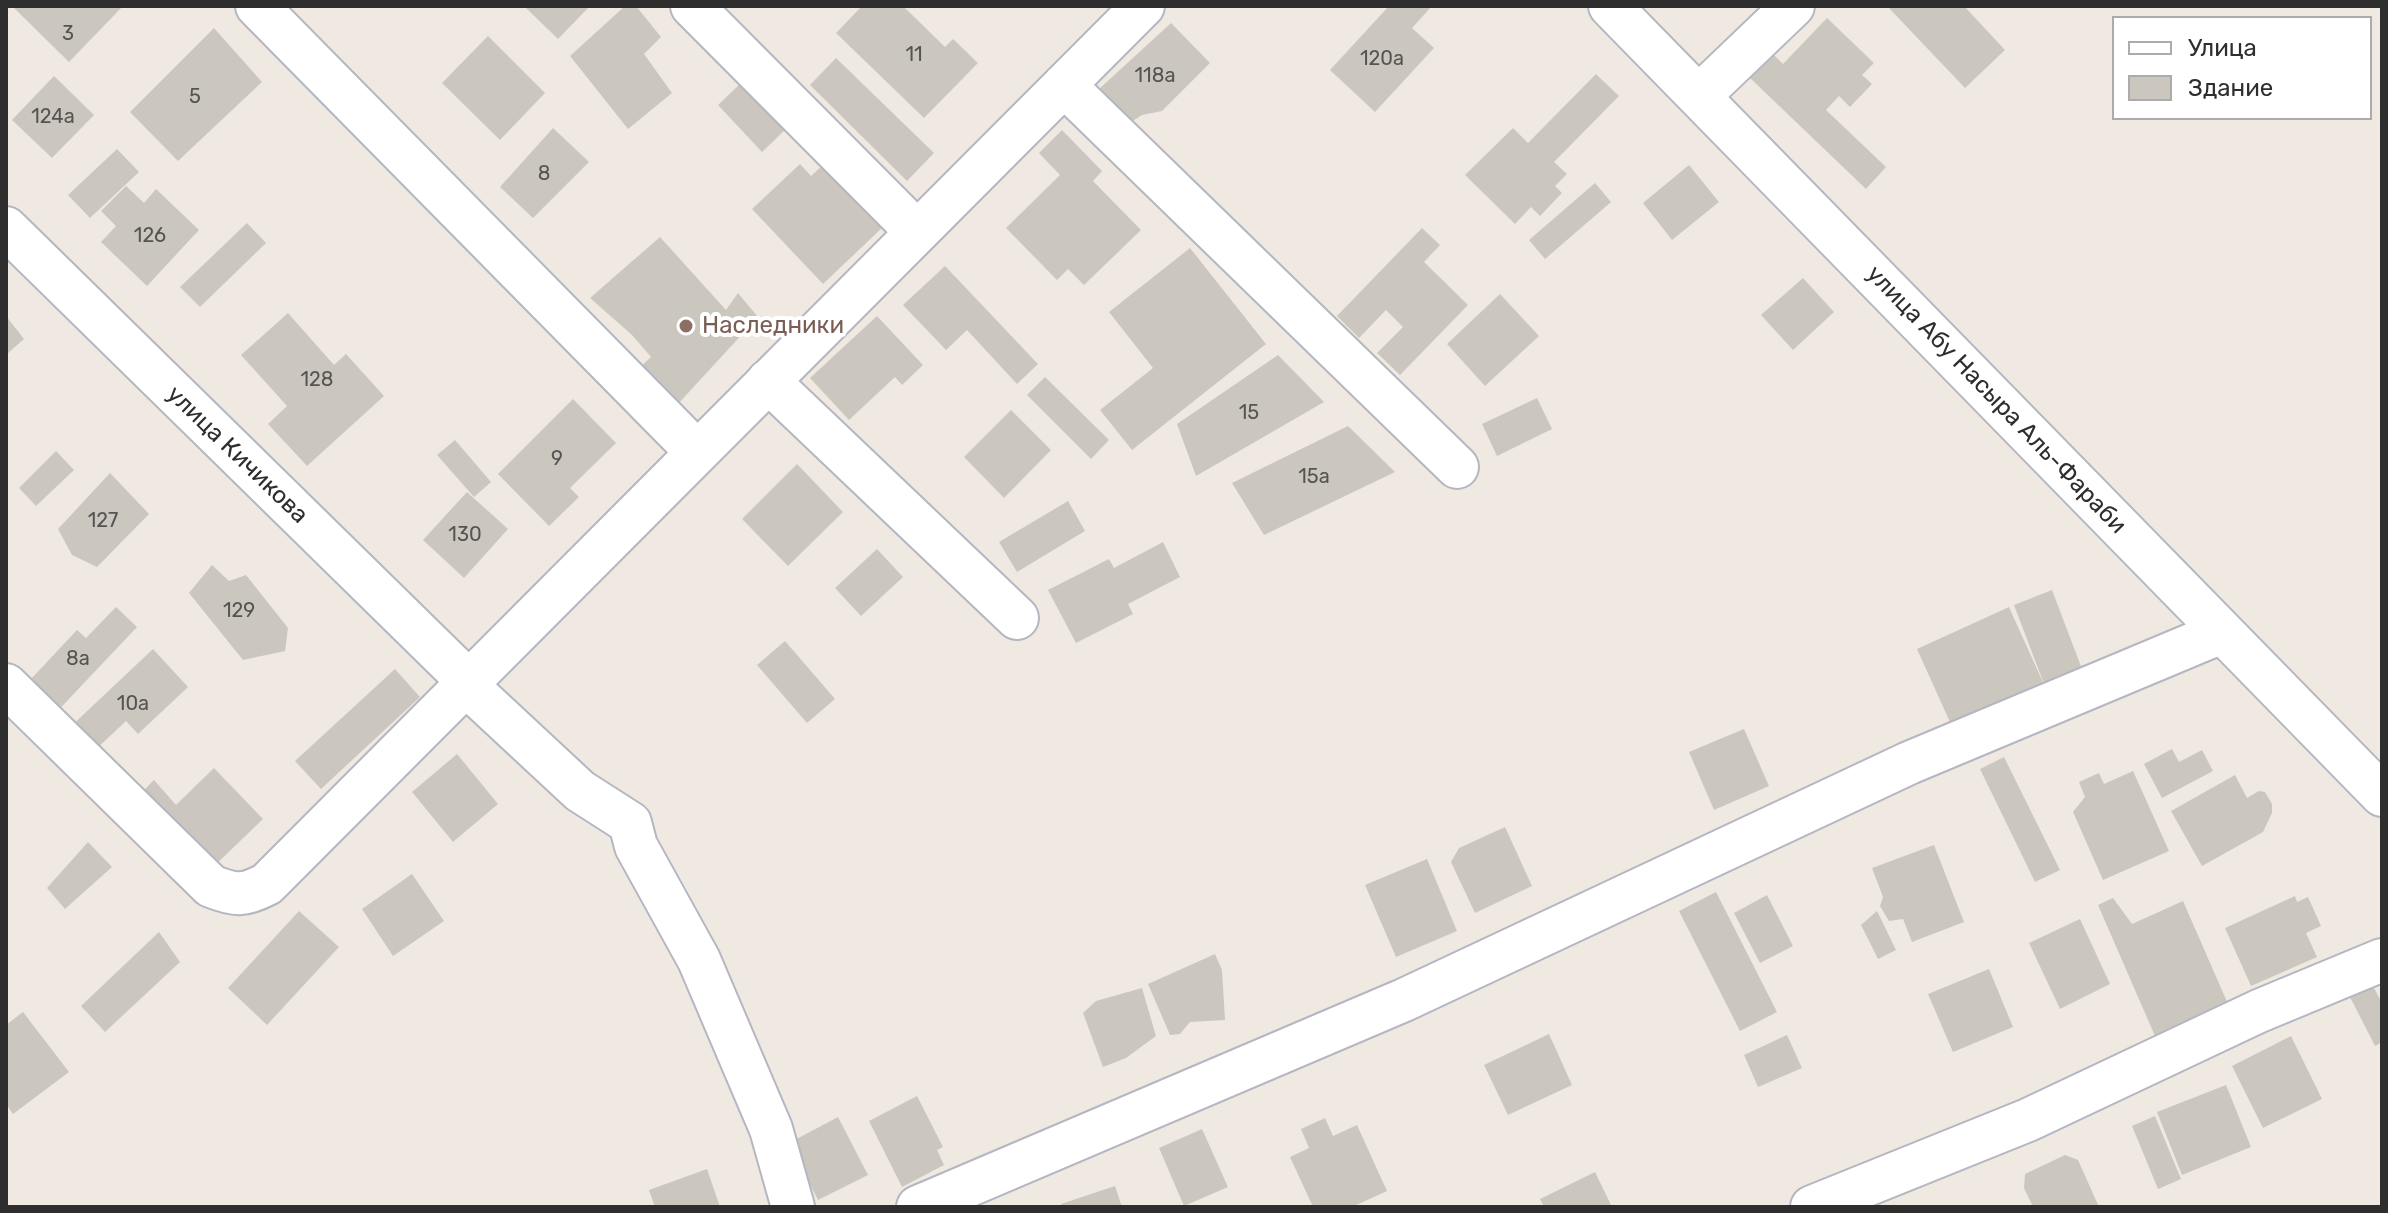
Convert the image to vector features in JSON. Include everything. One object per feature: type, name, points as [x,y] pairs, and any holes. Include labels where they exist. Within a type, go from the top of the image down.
[{"type":"street","points":[[257,6],[697,452]]},
{"type":"street","points":[[692,6],[917,232]]},
{"type":"street","points":[[6,685],[211,886],[232,894],[250,893],[267,884],[1143,6]]},
{"type":"street","name":"улица Абу Насыра Аль-Фараби","points":[[1610,6],[2382,795]]},
{"type":"street","points":[[1699,96],[1793,6]]},
{"type":"street","points":[[1064,85],[1457,467]]},
{"type":"street","name":"улица Кичикова","points":[[6,228],[580,791],[630,823],[636,846],[699,960],[765,1115],[793,1207]]},
{"type":"street","points":[[768,381],[1017,618]]},
{"type":"street","points":[[918,1207],[1404,1000],[1909,763],[2222,632]]},
{"type":"street","points":[[1812,1207],[2028,1120],[2259,1011],[2382,960]]},
{"type":"building","points":[[12,6],[123,6],[69,62]]},
{"type":"building","points":[[524,6],[590,6],[558,39]]},
{"type":"building","points":[[625,6],[636,6],[661,37],[644,54],[672,93],[628,129],[570,56]]},
{"type":"building","points":[[862,6],[903,6],[945,47],[953,39],[978,63],[924,118],[836,33]]},
{"type":"building","points":[[1389,6],[1432,6],[1412,28],[1434,48],[1375,112],[1330,70]]},
{"type":"building","points":[[1887,6],[1964,6],[2005,50],[1965,88]]},
{"type":"building","points":[[1827,18],[1874,63],[1862,75],[1872,84],[1850,107],[1839,96],[1826,110],[1886,167],[1866,189],[1750,78],[1773,54],[1783,64]]},
{"type":"building","points":[[1171,23],[1210,63],[1162,111],[1142,115],[1131,122],[1098,90]]},
{"type":"building","points":[[214,28],[262,82],[178,161],[130,112]]},
{"type":"building","points":[[488,36],[545,93],[500,140],[442,83]]},
{"type":"building","points":[[836,58],[934,153],[907,181],[810,85]]},
{"type":"building","points":[[1596,74],[1619,96],[1554,162],[1567,174],[1555,186],[1562,193],[1540,216],[1531,207],[1515,224],[1465,175],[1513,128],[1528,143]]},
{"type":"building","points":[[54,76],[94,115],[52,158],[12,120]]},
{"type":"building","points":[[741,83],[785,130],[762,152],[718,105]]},
{"type":"building","points":[[553,128],[589,162],[533,218],[500,187]]},
{"type":"building","points":[[1062,130],[1102,171],[1093,181],[1141,230],[1084,285],[1068,269],[1057,280],[1006,228],[1060,175],[1039,153]]},
{"type":"building","points":[[117,149],[139,172],[90,218],[68,195]]},
{"type":"building","points":[[800,164],[811,176],[824,164],[884,226],[823,284],[752,209]]},
{"type":"building","points":[[1689,165],[1719,202],[1672,240],[1643,203]]},
{"type":"building","points":[[1595,183],[1611,202],[1545,259],[1529,240]]},
{"type":"building","points":[[126,186],[144,203],[156,189],[199,230],[147,286],[101,242],[116,226],[101,211]]},
{"type":"building","points":[[247,223],[266,243],[200,307],[180,287]]},
{"type":"building","points":[[1422,228],[1440,245],[1424,262],[1468,305],[1400,375],[1377,353],[1403,327],[1386,310],[1359,338],[1337,316]]},
{"type":"building","name":"Наследники","points":[[660,237],[726,310],[738,293],[758,317],[677,405],[638,369],[651,357],[632,335],[590,298]]},
{"type":"building","points":[[1190,248],[1266,344],[1132,450],[1100,410],[1153,368],[1109,312]]},
{"type":"building","points":[[945,266],[1038,364],[1017,384],[967,330],[946,350],[903,305]]},
{"type":"building","points":[[1803,278],[1834,312],[1793,350],[1761,315]]},
{"type":"building","points":[[1500,294],[1539,336],[1485,386],[1447,344]]},
{"type":"building","points":[[288,313],[334,365],[346,354],[384,396],[307,466],[268,424],[287,406],[241,355]]},
{"type":"building","points":[[6,316],[24,339],[6,355]]},
{"type":"building","points":[[877,316],[923,365],[902,385],[895,377],[849,420],[810,378]]},
{"type":"building","points":[[1278,355],[1324,402],[1196,476],[1177,424]]},
{"type":"building","points":[[1045,377],[1109,440],[1091,459],[1027,395]]},
{"type":"building","points":[[1537,398],[1552,429],[1497,456],[1482,424]]},
{"type":"building","points":[[573,399],[616,443],[570,488],[579,497],[549,526],[498,474]]},
{"type":"building","points":[[1011,410],[1051,450],[1004,498],[964,457]]},
{"type":"building","points":[[1348,426],[1395,472],[1264,535],[1232,483]]},
{"type":"building","points":[[455,440],[491,482],[474,497],[437,455]]},
{"type":"building","points":[[56,451],[74,470],[36,506],[19,488]]},
{"type":"building","points":[[797,464],[843,512],[788,566],[742,519]]},
{"type":"building","points":[[110,473],[149,514],[97,567],[72,555],[58,529]]},
{"type":"building","points":[[467,492],[508,529],[464,578],[423,540]]},
{"type":"building","points":[[1068,501],[1085,531],[1017,572],[999,542]]},
{"type":"building","points":[[1163,542],[1180,577],[1128,604],[1133,614],[1076,643],[1048,590],[1109,559],[1114,568]]},
{"type":"building","points":[[877,549],[903,577],[861,616],[835,588]]},
{"type":"building","points":[[212,565],[229,581],[246,575],[288,628],[285,651],[243,660],[189,593]]},
{"type":"building","points":[[2052,590],[2082,669],[2044,684],[2014,605]]},
{"type":"building","points":[[116,607],[137,627],[50,719],[33,702],[43,692],[30,680],[77,630],[86,638]]},
{"type":"building","points":[[2009,607],[2046,689],[1954,731],[1917,649]]},
{"type":"building","points":[[785,641],[835,699],[807,723],[757,665]]},
{"type":"building","points":[[153,649],[188,687],[138,734],[126,721],[91,754],[67,730]]},
{"type":"building","points":[[395,669],[420,697],[321,789],[295,761]]},
{"type":"building","points":[[1744,729],[1769,786],[1714,810],[1689,752]]},
{"type":"building","points":[[2172,749],[2179,762],[2202,750],[2213,771],[2162,798],[2144,764]]},
{"type":"building","points":[[457,754],[498,804],[453,842],[412,792]]},
{"type":"building","points":[[2004,757],[2060,870],[2035,882],[1980,769]]},
{"type":"building","points":[[214,768],[263,819],[209,871],[137,797],[154,780],[176,805]]},
{"type":"building","points":[[2133,771],[2169,851],[2103,880],[2073,812],[2085,797],[2079,782],[2099,773],[2104,784]]},
{"type":"building","points":[[2235,775],[2247,798],[2259,791],[2265,792],[2272,804],[2272,813],[2263,832],[2202,866],[2171,811]]},
{"type":"building","points":[[1505,827],[1532,886],[1475,913],[1451,862],[1459,848]]},
{"type":"building","points":[[88,842],[112,867],[65,909],[47,888]]},
{"type":"building","points":[[1934,845],[1964,922],[1912,942],[1903,919],[1889,921],[1880,906],[1883,897],[1872,868]]},
{"type":"building","points":[[1427,859],[1457,931],[1396,957],[1365,885]]},
{"type":"building","points":[[412,874],[444,921],[393,956],[362,909]]},
{"type":"building","points":[[1716,892],[1777,1012],[1740,1031],[1679,911]]},
{"type":"building","points":[[1767,895],[1793,946],[1760,963],[1734,913]]},
{"type":"building","points":[[2295,896],[2297,902],[2308,897],[2321,926],[2306,933],[2317,957],[2251,986],[2225,928]]},
{"type":"building","points":[[2113,898],[2132,924],[2183,901],[2228,1004],[2155,1036],[2098,905]]},
{"type":"building","points":[[299,911],[339,947],[267,1025],[228,988]]},
{"type":"building","points":[[1877,911],[1896,950],[1878,959],[1861,925]]},
{"type":"building","points":[[2080,919],[2110,984],[2060,1009],[2029,943]]},
{"type":"building","points":[[159,932],[180,962],[105,1032],[81,1006]]},
{"type":"building","points":[[1215,954],[1222,970],[1225,1020],[1190,1022],[1180,1034],[1170,1035],[1148,984]]},
{"type":"building","points":[[1989,969],[2013,1027],[1953,1052],[1928,994]]},
{"type":"building","points":[[1142,988],[1156,1036],[1126,1058],[1103,1067],[1083,1013],[1096,1001]]},
{"type":"building","points":[[2374,988],[2382,1003],[2382,1042],[2375,1046],[2349,995]]},
{"type":"building","points":[[23,1012],[69,1072],[13,1114],[6,1104],[6,1025]]},
{"type":"building","points":[[1549,1034],[1572,1085],[1508,1115],[1484,1065]]},
{"type":"building","points":[[1787,1035],[1802,1068],[1758,1087],[1744,1055]]},
{"type":"building","points":[[2291,1036],[2322,1099],[2263,1128],[2232,1066]]},
{"type":"building","points":[[2226,1085],[2251,1147],[2182,1175],[2157,1112]]},
{"type":"building","points":[[917,1096],[943,1147],[937,1150],[944,1165],[902,1187],[869,1121]]},
{"type":"building","points":[[2155,1116],[2181,1179],[2158,1189],[2132,1126]]},
{"type":"building","points":[[838,1117],[868,1175],[818,1200],[789,1143]]},
{"type":"building","points":[[1325,1118],[1333,1136],[1357,1125],[1387,1191],[1352,1207],[1313,1207],[1290,1157],[1309,1148],[1301,1129]]},
{"type":"building","points":[[1202,1129],[1228,1187],[1184,1206],[1159,1148]]},
{"type":"building","points":[[2065,1155],[2078,1160],[2099,1207],[2033,1207],[2024,1188],[2025,1174]]},
{"type":"building","points":[[707,1169],[720,1207],[655,1207],[649,1190]]},
{"type":"building","points":[[1595,1172],[1612,1207],[1544,1207],[1540,1199]]},
{"type":"building","points":[[1115,1186],[1122,1207],[1062,1207],[1061,1204]]},
{"type":"place","name":"Наследники","points":[[686,326]]}]
